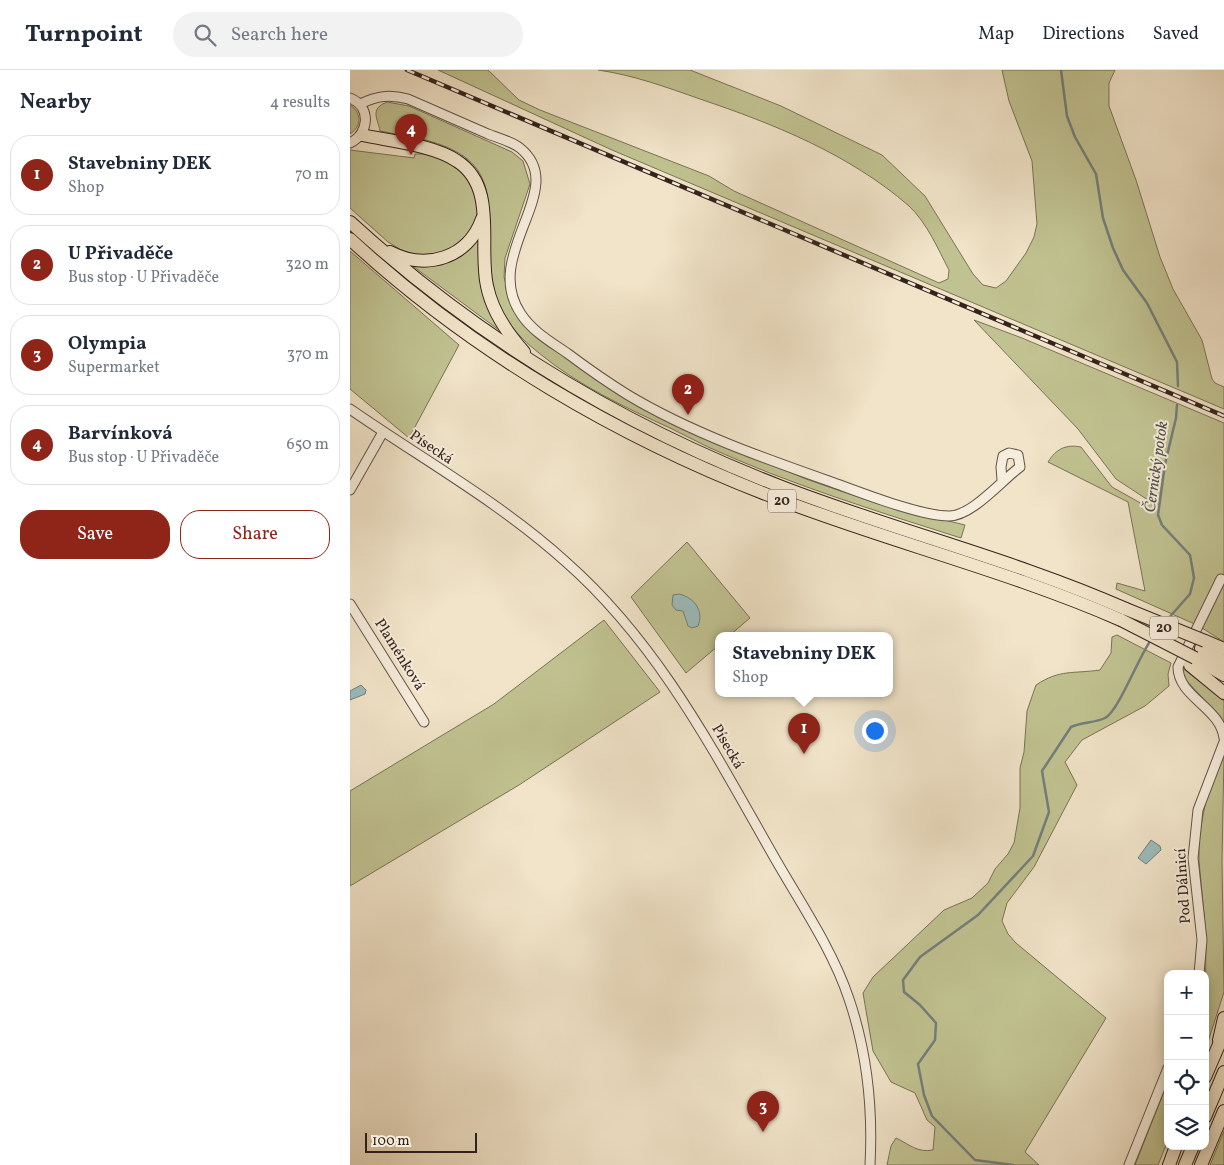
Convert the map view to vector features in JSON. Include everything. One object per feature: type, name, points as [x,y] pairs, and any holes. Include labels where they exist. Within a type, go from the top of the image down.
[{"type":"highway","points":[[362,135],[438,152],[457,161],[470,171],[482,196],[484,266],[490,297],[508,331],[540,368]]},
{"type":"highway","points":[[372,242],[407,259],[429,261],[444,259],[461,249],[471,239],[483,214]]},
{"type":"highway","name":"20","points":[[350,222],[447,303],[540,368],[594,400],[737,470],[835,506],[1043,575],[1124,614],[1198,653],[1224,693]]},
{"type":"highway","name":"20","points":[[350,239],[405,286],[490,349],[560,394],[637,437],[724,478],[776,498],[1124,614],[1198,653]]},
{"type":"highway","points":[[1198,653],[1224,649]]},
{"type":"highway","points":[[1198,653],[1224,662]]},
{"type":"highway","points":[[1198,653],[1224,676]]},
{"type":"highway","points":[[1218,1047],[1224,1018]]},
{"type":"highway","points":[[1209,1068],[1224,1033]]},
{"type":"highway","points":[[1209,1108],[1224,1072]]},
{"type":"highway","points":[[1201,1165],[1224,1111]]},
{"type":"highway","points":[[1169,1165],[1175,1150]]},
{"type":"highway","points":[[1185,1165],[1191,1150]]},
{"type":"street","points":[[360,104],[374,97],[390,95],[408,99],[519,148],[535,170],[537,185],[512,253],[510,267],[514,303],[528,324],[630,396],[709,434],[801,471],[870,496],[929,512],[948,516],[960,514],[971,508],[1002,480]]},
{"type":"street","points":[[350,98],[360,104],[366,119],[362,135],[350,143]]},
{"type":"street","name":"Písecká","points":[[350,409],[494,506],[568,563],[639,638],[687,705],[831,958],[849,998],[861,1041],[869,1090],[870,1165]]},
{"type":"street","points":[[350,490],[354,475],[382,432]]},
{"type":"street","name":"Pod Dálnicí","points":[[1199,970],[1202,940],[1193,858],[1198,810],[1222,751],[1224,740],[1218,719],[1188,690],[1178,675],[1178,666],[1221,579]]},
{"type":"street","name":"Plaménková","points":[[350,604],[424,722]]},
{"type":"street","points":[[1129,1165],[1164,1078]]},
{"type":"green space","points":[[438,70],[488,70],[519,100],[540,110],[709,176],[734,191],[939,283],[948,279],[949,270],[932,236],[909,206],[886,187],[836,156],[783,130],[728,109],[649,82],[598,70],[690,70],[781,106],[882,155],[925,196],[973,274],[983,285],[996,288],[1006,281],[1026,253],[1034,237],[1037,224],[1032,161],[1009,101],[1002,70],[1115,70],[1109,83],[1109,106],[1136,180],[1160,257],[1173,289],[1202,340],[1212,379],[1215,383],[1224,387],[1224,409],[612,150]]},
{"type":"green space","points":[[387,102],[409,106],[512,152],[523,161],[530,184],[505,258],[504,277],[511,302],[531,333],[617,393],[729,447],[806,479],[875,503],[965,525],[961,538],[833,496],[770,473],[708,447],[619,404],[553,364],[531,346],[509,323],[494,296],[488,267],[489,211],[487,193],[482,177],[472,163],[455,151],[418,138],[380,131],[376,111]]},
{"type":"green space","points":[[350,105],[357,112],[359,119],[357,127],[350,134]]},
{"type":"green space","points":[[350,150],[414,158],[415,154],[428,154],[444,158],[469,178],[479,207],[472,232],[452,251],[419,256],[403,251],[388,242],[350,208]]},
{"type":"green space","points":[[479,236],[507,336],[410,264],[431,265],[449,262],[465,253]]},
{"type":"green space","points":[[350,251],[459,345],[409,438],[350,389]]},
{"type":"green space","points":[[974,320],[1022,338],[1224,423],[1224,642],[1199,626],[1116,589],[1117,583],[1145,591],[1128,502],[1048,462],[1062,448],[1071,446],[1081,447],[1112,487],[1144,505],[1151,502],[1116,479],[1078,429]]},
{"type":"green space","points":[[687,542],[750,618],[734,632],[715,632],[715,648],[686,673],[631,597]]},
{"type":"green space","points":[[604,620],[660,692],[519,785],[350,886],[350,791],[494,704]]},
{"type":"green space","points":[[1117,635],[1171,663],[1168,674],[1169,686],[1145,706],[1082,740],[1065,762],[1077,785],[1034,867],[1007,903],[1002,921],[1008,934],[1016,943],[1106,1018],[1025,1152],[1039,1165],[887,1165],[891,1146],[896,1138],[918,1149],[933,1150],[935,1127],[927,1120],[915,1093],[891,1082],[873,1051],[863,993],[873,977],[944,910],[972,898],[988,883],[995,869],[1008,854],[1014,843],[1020,808],[1020,768],[1024,752],[1027,711],[1036,685],[1052,676],[1060,674],[1100,670],[1111,653],[1112,637]]},
{"type":"green space","points":[[1181,667],[1224,701],[1224,724],[1220,716],[1183,677]]},
{"type":"green space","points":[[1224,755],[1222,861],[1224,992],[1209,1039],[1209,970],[1206,970],[1206,936],[1199,861],[1199,836],[1207,795]]},
{"type":"green space","points":[[1164,1091],[1164,1150],[1158,1165],[1135,1165]]},
{"type":"green space","points":[[1224,1131],[1224,1165],[1210,1165]]},
{"type":"water","points":[[679,594],[690,599],[697,606],[700,615],[698,626],[692,628],[688,626],[683,611],[676,610],[672,605],[673,595]]},
{"type":"water","points":[[361,685],[366,690],[365,694],[350,700],[350,691]]},
{"type":"water","points":[[1151,840],[1160,846],[1161,850],[1146,864],[1138,858]]},
{"type":"waterway","name":"Černický potok","points":[[1061,70],[1067,116],[1075,137],[1096,174],[1103,218],[1113,248],[1123,270],[1147,303],[1177,362],[1178,386]]},
{"type":"waterway","name":"Černický potok","points":[[1167,620],[1190,594],[1194,578],[1190,555],[1162,525],[1158,515],[1165,464],[1176,418],[1177,405]]},
{"type":"waterway","name":"Černický potok","points":[[1013,1165],[975,1160],[932,1116],[924,1095],[918,1064],[935,1040],[936,1023],[920,1005],[904,992],[903,980],[920,957],[978,915],[1033,856],[1049,812],[1042,771],[1071,727],[1101,720],[1110,714],[1151,640]]},
{"type":"railway","points":[[407,70],[1224,416]]},
{"type":"place","name":"Barvínková","points":[[411,155]]},
{"type":"place","name":"U Přivaděče","points":[[688,415]]},
{"type":"place","name":"Stavebniny DEK","points":[[804,754]]},
{"type":"place","name":"Olympia","points":[[763,1132]]}]
